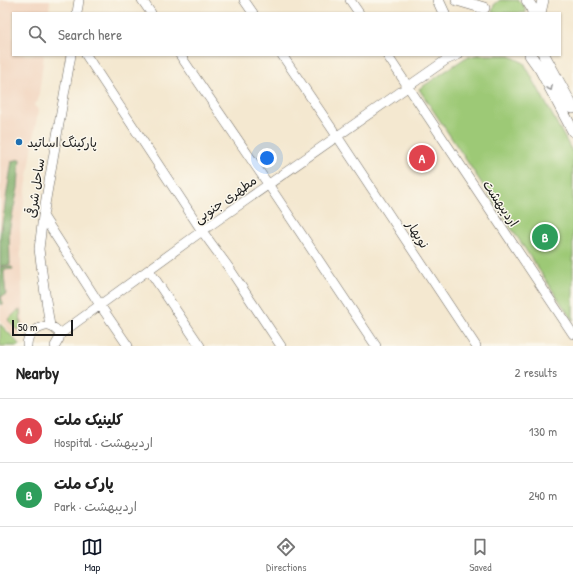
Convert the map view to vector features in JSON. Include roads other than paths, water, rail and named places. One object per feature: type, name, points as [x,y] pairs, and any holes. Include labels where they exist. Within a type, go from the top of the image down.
[{"type":"main road","points":[[438,0],[444,12]]},
{"type":"main road","points":[[457,0],[486,7]]},
{"type":"main road","points":[[533,8],[543,0]]},
{"type":"main road","points":[[531,56],[540,69],[573,131]]},
{"type":"main road","points":[[545,56],[573,108]]},
{"type":"street","points":[[78,12],[79,0]]},
{"type":"street","points":[[142,0],[150,12]]},
{"type":"street","points":[[244,0],[252,12]]},
{"type":"street","points":[[350,0],[358,12]]},
{"type":"street","name":"ساحل شرقی","points":[[50,326],[39,249],[43,216],[71,56]]},
{"type":"street","points":[[87,56],[202,231],[281,346]]},
{"type":"street","points":[[181,56],[376,346]]},
{"type":"street","name":"نوبهار","points":[[283,56],[476,346]]},
{"type":"street","name":"اردیبهشت","points":[[388,56],[573,334]]},
{"type":"street","name":"مطهری جنوبی","points":[[60,334],[268,184],[408,87],[447,57]]},
{"type":"street","points":[[43,216],[128,346]]},
{"type":"street","points":[[149,270],[200,346]]},
{"type":"street","points":[[26,345],[28,337],[31,333],[41,327],[50,326],[56,329],[60,334],[55,346]]},
{"type":"place","name":"پارکینگ اساتید","points":[[19,142]]},
{"type":"place","name":"کلینیک ملت","points":[[422,158]]},
{"type":"place","name":"پارک ملت","points":[[545,237]]}]
